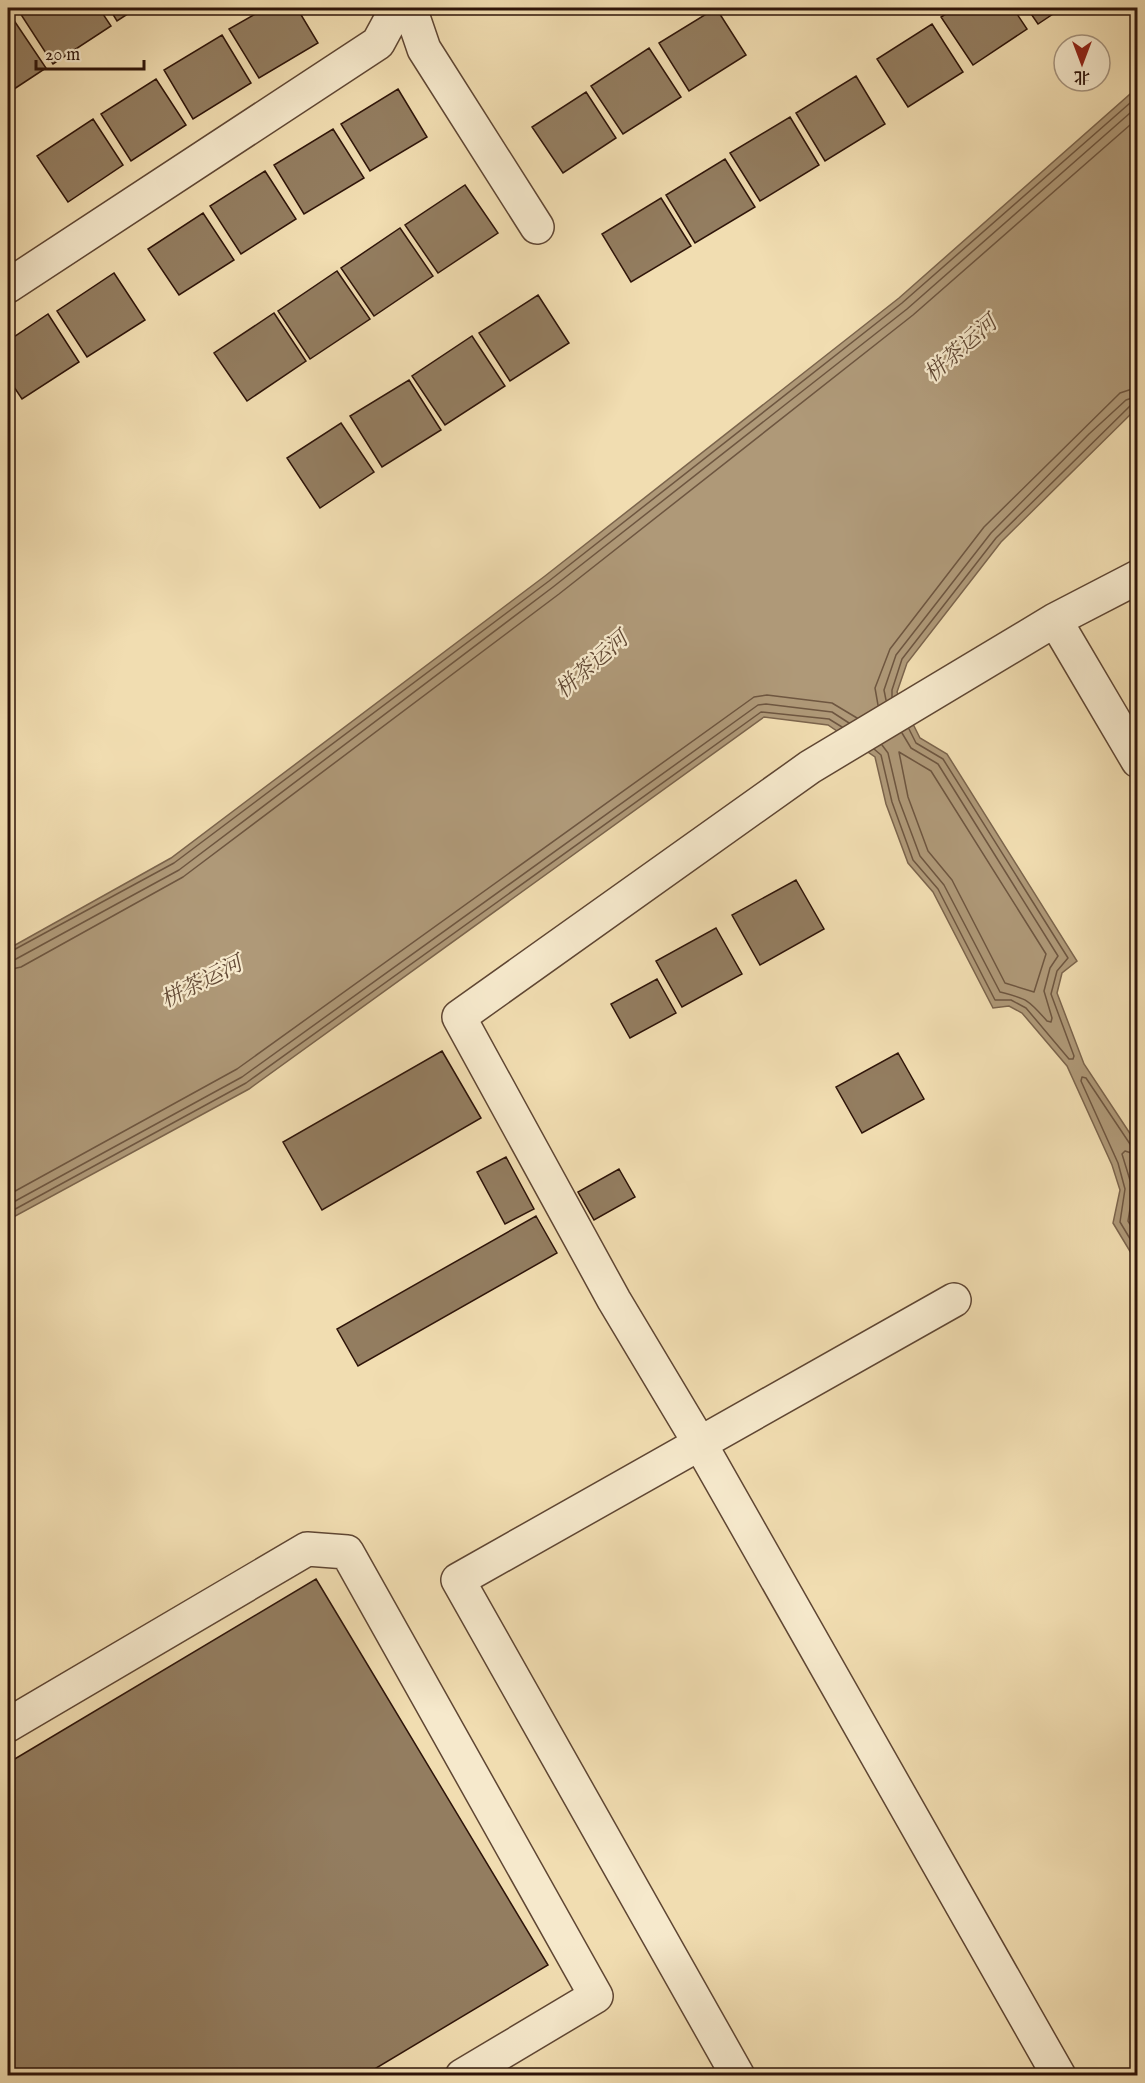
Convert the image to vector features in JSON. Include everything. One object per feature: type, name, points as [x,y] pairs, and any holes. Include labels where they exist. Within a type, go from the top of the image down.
[{"type":"street","points":[[8,286],[378,43],[397,8]]},
{"type":"street","points":[[410,8],[424,49],[537,227]]},
{"type":"street","points":[[1059,2076],[699,1442],[614,1300],[459,1017],[810,767],[1055,620],[1137,577]]},
{"type":"street","points":[[1055,620],[1137,761]]},
{"type":"street","points":[[738,2076],[458,1580],[954,1300]]},
{"type":"street","points":[[8,1725],[306,1549],[346,1552],[596,1996],[462,2076]]},
{"type":"water","name":"栟茶运河","points":[[1137,88],[1137,408],[1001,542],[907,663],[897,692],[920,738],[947,754],[1077,961],[1062,973],[1057,993],[1084,1064],[1137,1144],[1137,1263],[1113,1223],[1120,1190],[1112,1165],[1067,1066],[1022,1013],[1009,1006],[993,1008],[933,892],[908,863],[886,804],[875,757],[828,725],[764,717],[249,1089],[8,1220],[8,949],[171,858],[545,576],[899,298]]},
{"type":"building","points":[[28,8],[99,8],[111,26],[53,64],[20,13]]},
{"type":"building","points":[[109,8],[137,8],[117,21]]},
{"type":"building","points":[[266,8],[297,8],[318,43],[259,78],[229,29]]},
{"type":"building","points":[[716,8],[746,55],[689,91],[659,43]]},
{"type":"building","points":[[956,8],[1013,8],[1027,29],[973,65],[941,17]]},
{"type":"building","points":[[1027,8],[1062,8],[1038,24]]},
{"type":"building","points":[[11,16],[46,68],[8,93],[8,19]]},
{"type":"building","points":[[932,24],[963,72],[908,107],[877,59]]},
{"type":"building","points":[[222,35],[251,83],[193,119],[164,70]]},
{"type":"building","points":[[649,48],[681,97],[623,134],[591,86]]},
{"type":"building","points":[[856,76],[885,124],[825,161],[796,113]]},
{"type":"building","points":[[156,79],[186,125],[131,161],[101,114]]},
{"type":"building","points":[[398,89],[427,137],[370,171],[341,124]]},
{"type":"building","points":[[586,92],[616,138],[563,173],[532,127]]},
{"type":"building","points":[[790,117],[819,165],[760,201],[730,153]]},
{"type":"building","points":[[93,119],[123,165],[68,202],[37,156]]},
{"type":"building","points":[[333,129],[364,178],[304,214],[274,165]]},
{"type":"building","points":[[725,159],[755,207],[695,243],[666,195]]},
{"type":"building","points":[[265,171],[296,219],[241,254],[210,206]]},
{"type":"building","points":[[465,185],[498,233],[438,273],[405,225]]},
{"type":"building","points":[[661,198],[691,246],[631,282],[602,234]]},
{"type":"building","points":[[203,213],[234,260],[179,295],[148,249]]},
{"type":"building","points":[[400,228],[433,276],[374,316],[341,268]]},
{"type":"building","points":[[337,271],[370,319],[310,359],[278,311]]},
{"type":"building","points":[[114,273],[145,320],[87,357],[57,311]]},
{"type":"building","points":[[538,295],[569,343],[510,381],[479,333]]},
{"type":"building","points":[[274,313],[306,361],[247,401],[214,353]]},
{"type":"building","points":[[48,314],[79,362],[22,399],[8,378],[8,341]]},
{"type":"building","points":[[472,336],[505,386],[445,425],[412,376]]},
{"type":"building","points":[[409,380],[441,430],[382,467],[350,416]]},
{"type":"building","points":[[341,423],[374,472],[320,508],[287,458]]},
{"type":"building","points":[[796,880],[824,929],[760,965],[732,915]]},
{"type":"building","points":[[716,928],[742,974],[682,1007],[656,961]]},
{"type":"building","points":[[657,979],[676,1013],[630,1038],[611,1004]]},
{"type":"building","points":[[442,1051],[481,1118],[322,1210],[283,1142]]},
{"type":"building","points":[[898,1053],[924,1099],[862,1133],[836,1087]]},
{"type":"building","points":[[506,1157],[534,1209],[505,1224],[477,1172]]},
{"type":"building","points":[[619,1169],[635,1197],[594,1220],[578,1192]]},
{"type":"building","points":[[536,1216],[557,1253],[358,1366],[337,1329]]},
{"type":"building","points":[[316,1579],[548,1965],[363,2076],[8,2076],[8,1763]]}]
